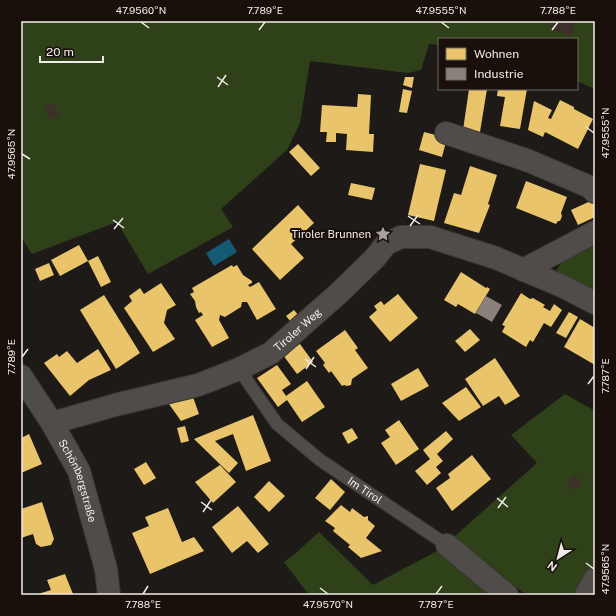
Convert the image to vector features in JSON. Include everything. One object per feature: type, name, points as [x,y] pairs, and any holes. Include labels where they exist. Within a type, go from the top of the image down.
[{"type":"street","points":[[446,133],[529,161],[590,187],[595,192]]},
{"type":"street","points":[[523,270],[595,232]]},
{"type":"street","name":"Tiroler Weg","points":[[52,423],[115,405],[198,385],[239,369],[271,353],[339,293],[375,258],[386,244],[401,237],[430,237],[496,258],[564,287],[595,303]]},
{"type":"street","name":"Schönbergstraße","points":[[21,376],[52,423],[78,471],[106,569],[109,595]]},
{"type":"street","name":"Im Tirol","points":[[447,545],[507,595]]},
{"type":"street","points":[[586,595],[595,579]]},
{"type":"lane","name":"Im Tirol","points":[[239,369],[277,424],[320,460],[447,545]]},
{"type":"green space","points":[[21,21],[595,21],[595,89],[578,81],[578,38],[438,38],[438,45],[429,44],[421,70],[408,73],[310,61],[300,123],[287,150],[221,209],[233,227],[148,274],[117,222],[32,254],[21,237]]},
{"type":"green space","points":[[595,246],[595,297],[557,276],[556,271],[564,258]]},
{"type":"green space","points":[[565,394],[595,411],[595,595],[526,595],[454,537],[537,463],[511,435]]},
{"type":"green space","points":[[319,532],[373,585],[437,551],[493,595],[309,595],[284,562]]},
{"type":"water","points":[[229,239],[237,252],[214,266],[206,253]]},
{"type":"building: Wohnen","points":[[405,77],[414,77],[412,88],[403,85]]},
{"type":"building: Wohnen","points":[[403,89],[412,91],[407,113],[399,112]]},
{"type":"building: Wohnen","points":[[469,90],[487,90],[480,132],[463,130]]},
{"type":"building: Wohnen","points":[[498,90],[527,90],[520,129],[500,126],[505,97],[497,96]]},
{"type":"building: Wohnen","points":[[358,94],[371,95],[369,134],[374,134],[373,152],[346,150],[347,134],[336,133],[336,142],[326,142],[327,132],[320,132],[322,105],[357,107]]},
{"type":"building: Wohnen","points":[[560,100],[593,119],[578,149],[545,132],[543,137],[528,130],[534,101],[552,110],[548,118],[551,119]]},
{"type":"building: Wohnen","points":[[424,132],[447,138],[442,157],[419,150]]},
{"type":"building: Wohnen","points":[[298,144],[320,168],[311,176],[289,152]]},
{"type":"building: Wohnen","points":[[420,164],[446,170],[434,221],[408,215]]},
{"type":"building: Wohnen","points":[[470,166],[497,175],[488,204],[490,205],[479,233],[444,223],[454,193],[461,195]]},
{"type":"building: Wohnen","points":[[526,181],[567,197],[561,213],[562,216],[560,221],[556,224],[516,208]]},
{"type":"building: Wohnen","points":[[351,183],[375,188],[372,200],[348,195]]},
{"type":"building: Wohnen","points":[[595,199],[595,217],[578,225],[571,210]]},
{"type":"building: Wohnen","points":[[298,205],[314,223],[291,244],[304,258],[280,280],[252,249]]},
{"type":"building: Wohnen","points":[[79,245],[88,261],[60,276],[51,260]]},
{"type":"building: Wohnen","points":[[98,256],[111,282],[101,287],[88,261]]},
{"type":"building: Wohnen","points":[[49,263],[54,275],[40,281],[35,269]]},
{"type":"building: Wohnen","points":[[232,265],[233,267],[237,265],[243,275],[252,281],[252,283],[248,285],[250,287],[259,282],[276,309],[257,320],[247,302],[242,302],[241,307],[225,317],[220,315],[219,320],[229,338],[212,347],[195,320],[203,315],[201,312],[199,313],[195,301],[190,294],[194,292],[192,288]]},
{"type":"building: Wohnen","points":[[461,272],[490,289],[475,314],[458,304],[456,307],[444,300]]},
{"type":"building: Wohnen","points":[[161,283],[176,305],[167,310],[164,323],[175,339],[153,352],[124,308],[132,301],[129,296],[140,288],[144,294]]},
{"type":"building: Wohnen","points":[[521,293],[530,299],[533,298],[545,305],[543,307],[550,311],[554,304],[562,310],[551,327],[544,323],[533,342],[530,340],[526,347],[502,332],[505,326],[502,325]]},
{"type":"building: Wohnen","points":[[398,294],[418,318],[390,342],[369,317],[377,310],[374,306],[381,301],[384,305]]},
{"type":"building: Wohnen","points":[[104,295],[140,353],[116,369],[80,310]]},
{"type":"building: Wohnen","points":[[294,310],[299,316],[291,322],[286,316]]},
{"type":"building: Wohnen","points":[[569,312],[578,317],[566,338],[556,333]]},
{"type":"building: Wohnen","points":[[580,319],[595,328],[595,365],[564,347]]},
{"type":"building: Wohnen","points":[[470,329],[480,340],[465,352],[455,341]]},
{"type":"building: Wohnen","points":[[345,330],[358,348],[355,350],[368,368],[352,379],[351,385],[342,386],[331,371],[329,373],[323,365],[325,363],[316,351]]},
{"type":"building: Wohnen","points":[[300,344],[313,362],[297,374],[283,355]]},
{"type":"building: Wohnen","points":[[98,349],[111,370],[89,380],[70,396],[44,363],[57,354],[59,357],[67,351],[77,363]]},
{"type":"building: Wohnen","points":[[495,358],[520,396],[505,405],[499,396],[483,406],[465,379]]},
{"type":"building: Wohnen","points":[[277,365],[291,384],[282,390],[286,396],[307,381],[325,407],[302,422],[287,400],[278,407],[257,378]]},
{"type":"building: Wohnen","points":[[418,368],[429,386],[401,401],[391,384]]},
{"type":"building: Wohnen","points":[[466,387],[481,407],[459,421],[442,403]]},
{"type":"building: Wohnen","points":[[193,397],[199,414],[181,421],[169,404]]},
{"type":"building: Wohnen","points":[[253,415],[271,461],[246,471],[233,434],[215,441],[238,463],[229,473],[194,439]]},
{"type":"building: Wohnen","points":[[399,420],[419,449],[396,465],[381,443],[390,437],[385,430]]},
{"type":"building: Wohnen","points":[[185,426],[189,441],[181,443],[177,428]]},
{"type":"building: Wohnen","points":[[352,428],[358,438],[348,444],[342,433]]},
{"type":"building: Wohnen","points":[[446,431],[453,439],[437,454],[443,461],[436,467],[441,473],[427,485],[415,471],[430,459],[423,450]]},
{"type":"building: Wohnen","points":[[29,434],[42,464],[21,473],[21,438]]},
{"type":"building: Wohnen","points":[[472,455],[491,479],[452,511],[436,488],[450,478],[448,474]]},
{"type":"building: Wohnen","points":[[146,462],[156,478],[144,485],[134,469]]},
{"type":"building: Wohnen","points":[[220,465],[236,482],[213,503],[195,482]]},
{"type":"building: Wohnen","points":[[331,479],[345,492],[330,510],[315,498]]},
{"type":"building: Wohnen","points":[[269,481],[285,496],[269,512],[254,497]]},
{"type":"building: Wohnen","points":[[42,502],[54,539],[51,545],[41,547],[36,544],[33,534],[21,538],[21,509]]},
{"type":"building: Wohnen","points":[[341,505],[350,512],[352,508],[364,517],[368,516],[368,520],[375,526],[366,538],[382,551],[361,558],[348,547],[350,545],[333,531],[335,528],[325,521]]},
{"type":"building: Wohnen","points":[[238,506],[269,544],[258,553],[247,541],[232,553],[212,527]]},
{"type":"building: Wohnen","points":[[168,508],[182,542],[194,537],[204,551],[150,574],[132,533],[149,526],[145,517]]},
{"type":"building: Wohnen","points":[[65,574],[73,594],[35,595],[51,590],[47,580]]},
{"type":"building: Industrie","points":[[486,296],[502,305],[492,322],[476,313]]},
{"type":"building: Sonstige","points":[[552,21],[576,21],[571,36],[550,29]]},
{"type":"building: Sonstige","points":[[54,103],[59,116],[49,119],[44,106]]},
{"type":"building: Sonstige","points":[[575,475],[582,485],[574,491],[567,481]]},
{"type":"place","name":"Tiroler Brunnen","points":[[383,234]]}]
